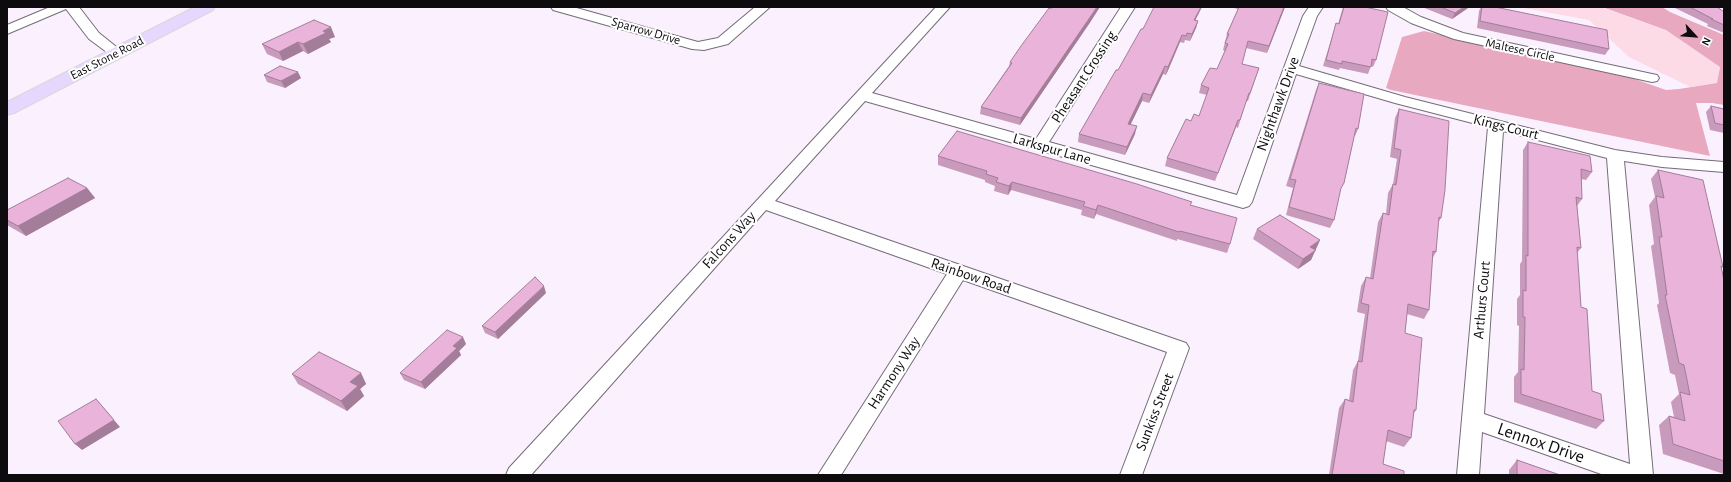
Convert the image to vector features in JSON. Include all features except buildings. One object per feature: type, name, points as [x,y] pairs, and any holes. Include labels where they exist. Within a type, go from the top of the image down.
[{"type":"main road","name":"East Stone Road","points":[[7,109],[207,7]]},
{"type":"street","points":[[7,30],[61,7]]},
{"type":"street","points":[[72,7],[78,12],[94,36],[116,53]]},
{"type":"street","name":"Sparrow Drive","points":[[558,7],[697,46],[711,45],[723,41],[763,7]]},
{"type":"street","name":"Falcons Way","points":[[516,475],[943,7]]},
{"type":"street","name":"Pheasant Crossing","points":[[1039,146],[1128,7]]},
{"type":"street","name":"Nighthawk Drive","points":[[1242,202],[1310,16],[1316,7]]},
{"type":"street","name":"Maltese Circle","points":[[1393,7],[1416,20],[1459,36],[1652,78]]},
{"type":"street","name":"Kings Court","points":[[1291,68],[1400,100],[1615,154],[1662,162],[1722,169]]},
{"type":"street","name":"Larkspur Lane","points":[[862,95],[1242,202]]},
{"type":"street","name":"Arthurs Court","points":[[1468,475],[1496,124]]},
{"type":"street","points":[[1615,154],[1642,475]]},
{"type":"street","name":"Rainbow Road","points":[[763,203],[1180,348]]},
{"type":"street","name":"Harmony Way","points":[[829,475],[958,272]]},
{"type":"street","name":"Sunkiss Street","points":[[1131,475],[1180,348]]},
{"type":"street","name":"Lennox Drive","points":[[1472,418],[1632,475]]},
{"type":"shaded area","points":[[1518,7],[1600,7],[1666,30],[1720,67],[1717,83],[1690,87],[1629,57],[1589,20]]},
{"type":"shaded area","points":[[1602,7],[1662,7],[1670,12],[1724,35],[1724,105],[1696,103],[1710,156],[1386,88],[1402,37],[1424,31],[1626,76],[1666,90],[1717,83],[1720,67],[1666,30]]}]
